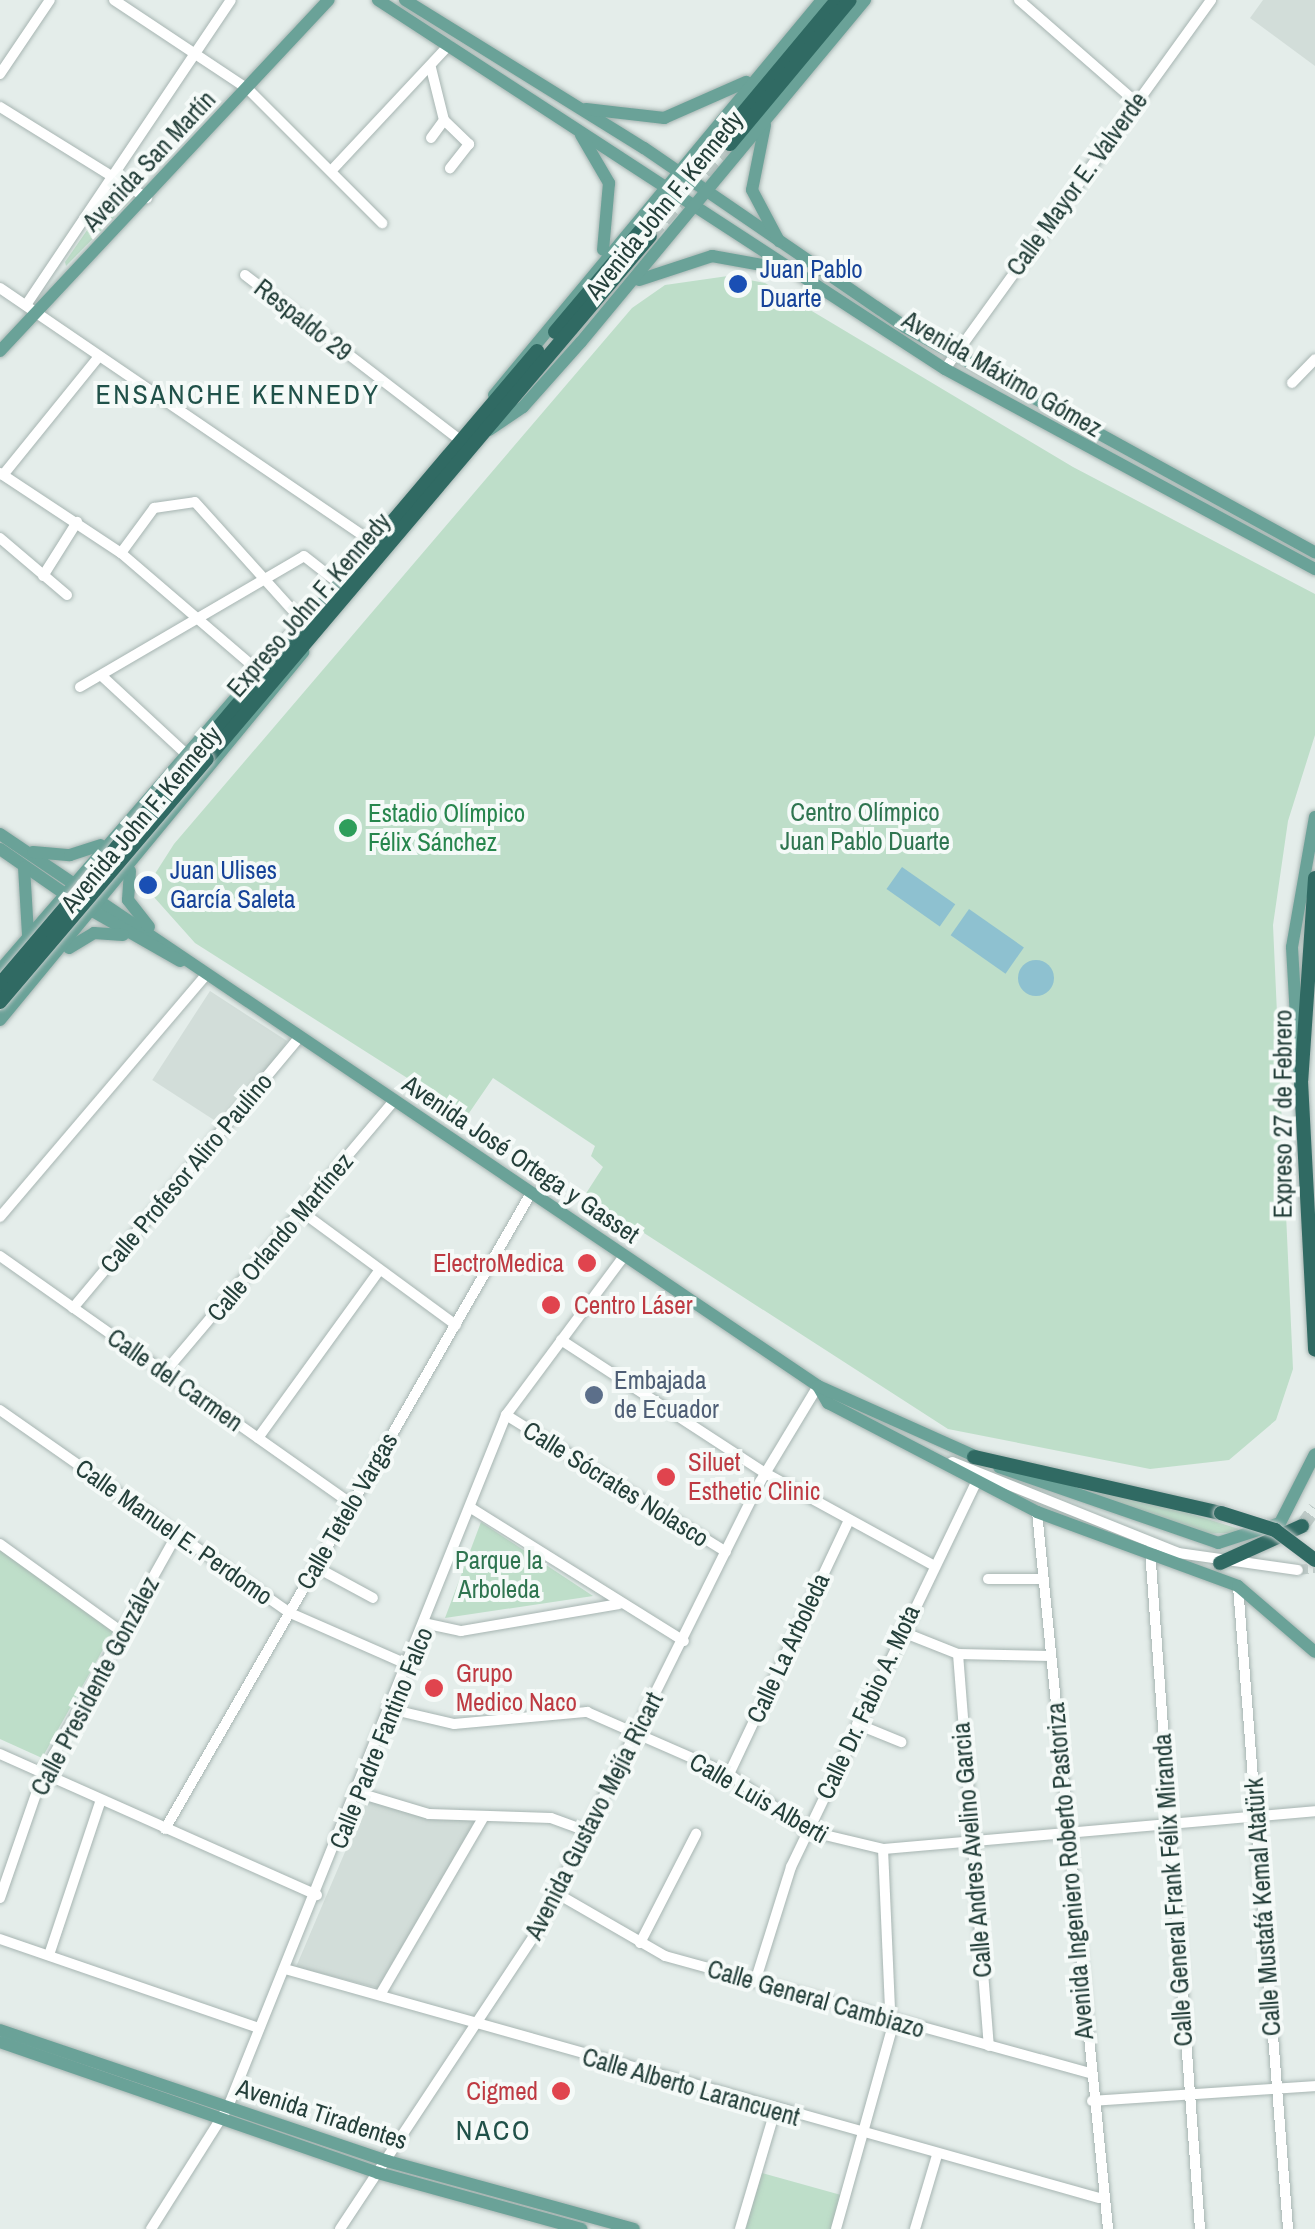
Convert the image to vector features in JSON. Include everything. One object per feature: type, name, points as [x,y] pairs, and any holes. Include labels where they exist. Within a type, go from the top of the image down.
[{"type":"highway","points":[[836,0],[726,141],[850,0]]},
{"type":"highway","name":"Expreso John F. Kennedy","points":[[0,984],[197,754],[308,642],[489,430],[646,232],[456,437],[291,634],[197,754],[0,1002]]},
{"type":"highway","name":"Expreso 27 de Febrero","points":[[1315,878],[1301,1081],[1315,1350]]},
{"type":"highway","name":"Expreso 27 de Febrero","points":[[1315,970],[1315,1015]]},
{"type":"highway","points":[[974,1457],[1221,1512],[1275,1530],[1315,1560]]},
{"type":"highway","points":[[1220,1563],[1302,1526]]},
{"type":"main road","name":"Avenida San Martín","points":[[0,351],[31,309],[148,198],[329,0]]},
{"type":"main road","name":"Avenida Máximo Gómez","points":[[378,0],[664,184],[786,271],[945,369],[1311,569]]},
{"type":"main road","name":"Avenida Máximo Gómez","points":[[405,0],[674,172],[794,256],[955,354],[1313,550]]},
{"type":"main road","name":"Avenida John F. Kennedy","points":[[494,395],[664,184],[822,0]]},
{"type":"main road","name":"Avenida John F. Kennedy","points":[[489,430],[523,407],[865,0]]},
{"type":"main road","points":[[568,104],[664,118],[760,71]]},
{"type":"main road","points":[[786,93],[756,146],[752,190],[794,256]]},
{"type":"main road","points":[[566,119],[610,183],[610,230],[588,276]]},
{"type":"main road","points":[[621,293],[693,258],[786,271]]},
{"type":"main road","name":"Avenida John F. Kennedy","points":[[2,969],[67,887],[138,808],[197,754],[255,668],[291,634]]},
{"type":"main road","name":"Avenida John F. Kennedy","points":[[0,1020],[163,827],[308,642]]},
{"type":"main road","points":[[138,808],[102,860],[106,875],[116,875],[163,827]]},
{"type":"main road","points":[[1301,1081],[1292,947],[1315,817]]},
{"type":"main road","points":[[20,848],[70,856],[118,831]]},
{"type":"main road","name":"Avenida José Ortega y Gasset","points":[[0,834],[67,887]]},
{"type":"main road","name":"Avenida José Ortega y Gasset","points":[[0,848],[173,949],[298,1039],[818,1386],[974,1457],[1218,1543],[1280,1524],[1315,1454]]},
{"type":"main road","points":[[134,862],[128,900],[173,949]]},
{"type":"main road","points":[[23,864],[32,898],[27,938]]},
{"type":"main road","name":"Avenida José Ortega y Gasset","points":[[97,906],[144,942],[202,972]]},
{"type":"main road","points":[[2,969],[51,920],[62,922],[64,934],[28,987]]},
{"type":"main road","points":[[40,973],[94,933],[144,942]]},
{"type":"main road","name":"Avenida José Ortega y Gasset","points":[[818,1386],[828,1402],[975,1484],[1037,1512],[1150,1550],[1238,1586],[1315,1652]]},
{"type":"main road","name":"Avenida Tiradentes","points":[[0,2030],[545,2224],[581,2229]]},
{"type":"main road","name":"Avenida Tiradentes","points":[[0,2042],[225,2112]]},
{"type":"main road","name":"Avenida Tiradentes","points":[[383,2167],[634,2229]]},
{"type":"street","points":[[0,74],[50,0]]},
{"type":"street","points":[[114,0],[248,90],[382,222]]},
{"type":"street","points":[[31,309],[231,0]]},
{"type":"street","points":[[1019,0],[1136,102]]},
{"type":"street","name":"Calle Mayor E. Valverde","points":[[945,369],[1212,0]]},
{"type":"street","points":[[332,170],[449,45]]},
{"type":"street","points":[[431,68],[444,120],[468,142],[450,168]]},
{"type":"street","points":[[0,107],[148,198]]},
{"type":"street","points":[[431,138],[444,120]]},
{"type":"street","name":"Respaldo 29","points":[[245,276],[456,437]]},
{"type":"street","points":[[0,288],[97,359],[370,540]]},
{"type":"street","points":[[97,359],[2,474],[121,553],[255,668]]},
{"type":"street","points":[[1292,383],[1315,360]]},
{"type":"street","points":[[121,553],[154,508],[195,502],[302,621]]},
{"type":"street","points":[[43,576],[77,522]]},
{"type":"street","points":[[0,538],[67,595]]},
{"type":"street","points":[[80,687],[201,620],[304,556],[336,582]]},
{"type":"street","points":[[103,677],[197,754]]},
{"type":"street","points":[[0,1217],[202,972]]},
{"type":"street","name":"Calle Profesor Aliro Paulino","points":[[74,1308],[298,1039]]},
{"type":"street","name":"Calle Orlando Martínez","points":[[164,1373],[394,1101]]},
{"type":"street","name":"Calle Tetelo Vargas","points":[[165,1829],[531,1194]]},
{"type":"street","points":[[302,1212],[456,1324]]},
{"type":"street","name":"Calle del Carmen","points":[[0,1256],[351,1504]]},
{"type":"street","name":"Calle Padre Fantino Falco","points":[[151,2229],[225,2112],[394,1710],[506,1415],[624,1256]]},
{"type":"street","points":[[258,1438],[379,1271]]},
{"type":"street","points":[[561,1340],[764,1473],[931,1564]]},
{"type":"street","name":"Avenida Gustavo Mejía Ricart","points":[[340,2229],[478,2026],[556,1893],[764,1473],[818,1386]]},
{"type":"street","name":"Calle Manuel E. Perdomo","points":[[0,1410],[288,1612],[411,1666]]},
{"type":"street","name":"Calle Sócrates Nolasco","points":[[506,1415],[726,1552]]},
{"type":"street","points":[[904,1446],[1220,1563],[1298,1570]]},
{"type":"street","name":"Calle Dr. Fabio A. Mota","points":[[755,1982],[808,1831],[931,1564],[975,1484]]},
{"type":"street","points":[[471,1508],[619,1604],[684,1641]]},
{"type":"street","name":"Avenida Ingeniero Roberto Pastoriza","points":[[1037,1512],[1099,2198],[1108,2229]]},
{"type":"street","name":"Calle La Arboleda","points":[[729,1774],[848,1522]]},
{"type":"street","name":"Calle Presidente González","points":[[0,1898],[43,1774],[177,1534]]},
{"type":"street","points":[[0,1544],[122,1632]]},
{"type":"street","name":"Calle General Frank Félix Miranda","points":[[1150,1550],[1200,2229]]},
{"type":"street","points":[[314,1566],[373,1598]]},
{"type":"street","points":[[988,1579],[1043,1579]]},
{"type":"street","name":"Calle Mustafá Kemal Atatürk","points":[[1238,1586],[1288,2229]]},
{"type":"street","points":[[428,1624],[461,1631],[619,1604]]},
{"type":"street","points":[[900,1631],[958,1654],[1050,1656]]},
{"type":"street","name":"Calle Andres Avelino Garcia","points":[[958,1654],[990,2046]]},
{"type":"street","name":"Calle Luis Alberti","points":[[394,1710],[454,1724],[564,1708],[729,1774],[808,1831],[883,1849],[1315,1811]]},
{"type":"street","points":[[858,1724],[901,1742]]},
{"type":"street","points":[[0,1754],[316,1895]]},
{"type":"street","points":[[359,1793],[482,1818],[551,1818],[589,1832]]},
{"type":"street","points":[[48,1955],[101,1800]]},
{"type":"street","points":[[380,1995],[482,1818]]},
{"type":"street","points":[[640,1943],[696,1834]]},
{"type":"street","points":[[836,2229],[892,2024],[883,1849]]},
{"type":"street","name":"Calle General Cambiazo","points":[[556,1893],[640,1943],[755,1982],[892,2024],[1089,2073]]},
{"type":"street","points":[[0,1939],[259,2028]]},
{"type":"street","name":"Calle Alberto Larancuent","points":[[285,1969],[776,2111],[1099,2198]]},
{"type":"street","points":[[1092,2101],[1315,2086]]},
{"type":"street","points":[[740,2229],[776,2111]]},
{"type":"street","points":[[915,2229],[937,2155]]},
{"type":"street","points":[[545,2224],[557,2207]]},
{"type":"shaded area","points":[[1263,0],[1315,0],[1315,66],[1250,18]]},
{"type":"shaded area","points":[[210,991],[287,1041],[229,1130],[152,1080]]},
{"type":"shaded area","points":[[368,1798],[475,1822],[378,1988],[296,1967]]},
{"type":"green space","points":[[119,184],[133,198],[66,266],[65,262]]},
{"type":"green space","name":"Centro Olímpico Juan Pablo Duarte","points":[[728,276],[765,283],[1073,467],[1315,594],[1315,735],[1288,821],[1273,925],[1293,1369],[1276,1420],[1229,1460],[1150,1469],[948,1429],[585,1195],[603,1167],[591,1156],[595,1146],[493,1078],[467,1116],[195,943],[153,896],[151,880],[174,844],[632,308],[665,285]]},
{"type":"green space","points":[[1054,1485],[1101,1486],[1249,1532],[1204,1534]]},
{"type":"green space","name":"Parque la Arboleda","points":[[481,1522],[593,1596],[445,1618]]},
{"type":"green space","points":[[0,1549],[114,1630],[42,1758],[0,1739]]},
{"type":"green space","points":[[762,2173],[841,2195],[832,2229],[745,2229]]},
{"type":"water","points":[[902,867],[955,904],[940,926],[887,889]]},
{"type":"water","points":[[969,909],[1024,947],[1006,974],[951,935]]},
{"type":"water","points":[[1036,960],[1049,965],[1054,978],[1049,991],[1036,996],[1023,991],[1018,978],[1023,965]]},
{"type":"tunnel","points":[[642,229],[722,138]]},
{"type":"tunnel","points":[[650,236],[730,144]]},
{"type":"tunnel","points":[[1302,1526],[1315,1508]]},
{"type":"tunnel","points":[[1298,1570],[1315,1568]]},
{"type":"place","name":"Juan Pablo Duarte","points":[[738,284]]},
{"type":"place","name":"Estadio Olímpico Félix Sánchez","points":[[348,828]]},
{"type":"place","name":"Juan Ulises García Saleta","points":[[148,885]]},
{"type":"place","name":"ElectroMedica","points":[[587,1263]]},
{"type":"place","name":"Centro Láser","points":[[551,1305]]},
{"type":"place","name":"Embajada de Ecuador","points":[[594,1395]]},
{"type":"place","name":"Siluet Esthetic Clinic","points":[[666,1477]]},
{"type":"place","name":"Grupo Medico Naco","points":[[434,1688]]},
{"type":"place","name":"Cigmed","points":[[561,2091]]},
{"type":"district","name":"ENSANCHE KENNEDY","points":[[238,394]]},
{"type":"district","name":"NACO","points":[[494,2130]]}]
